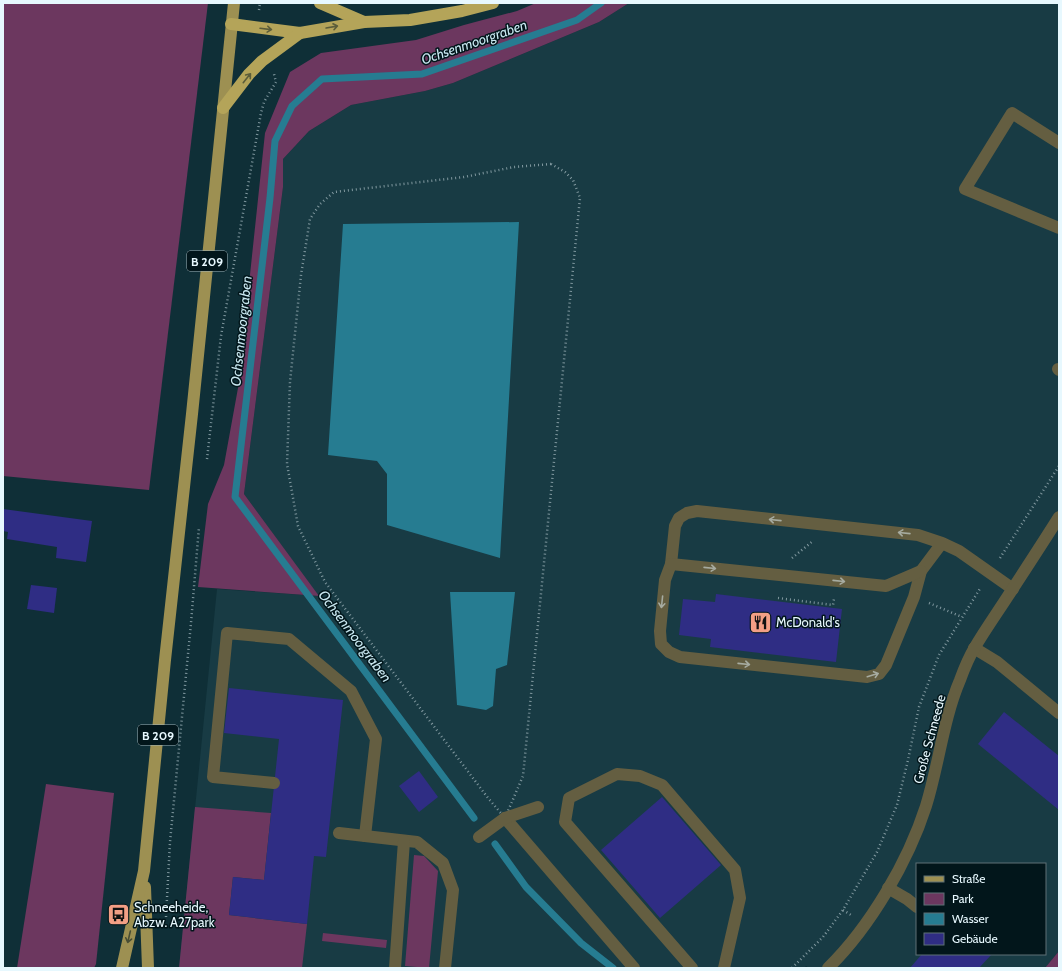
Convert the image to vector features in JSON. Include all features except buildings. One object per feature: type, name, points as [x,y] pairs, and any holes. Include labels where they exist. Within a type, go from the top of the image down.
[{"type":"highway","points":[[320,3],[364,22]]},
{"type":"highway","points":[[232,24],[300,33],[364,22],[410,20],[462,11],[493,3]]},
{"type":"highway","points":[[223,108],[249,74],[262,61],[300,33]]},
{"type":"main road","name":"B 209","points":[[122,968],[144,871],[234,3]]},
{"type":"main road","name":"B 209","points":[[144,871],[148,968]]},
{"type":"street","points":[[1059,143],[1012,113],[966,189],[1059,228]]},
{"type":"street","points":[[942,543],[921,571],[914,597],[886,665],[879,674],[867,677],[680,657],[669,652],[661,644],[660,631],[665,580],[671,564],[675,526],[679,518],[686,513],[697,511],[918,535],[942,543],[959,551],[1013,589]]},
{"type":"street","name":"Große Schneede","points":[[828,968],[841,956],[865,926],[900,866],[912,842],[926,806],[948,714],[959,681],[974,648],[1059,517]]},
{"type":"street","points":[[671,564],[886,586],[921,571]]},
{"type":"street","points":[[274,783],[213,777],[227,633],[289,640],[351,692],[376,739],[365,836]]},
{"type":"street","points":[[974,648],[997,662],[1059,713]]},
{"type":"street","points":[[692,968],[565,822],[569,798],[617,774],[640,776],[662,785],[736,870],[740,898],[724,968]]},
{"type":"street","points":[[479,837],[505,818],[538,807]]},
{"type":"street","points":[[505,818],[634,968]]},
{"type":"street","points":[[339,833],[417,842],[443,863],[453,890],[445,968]]},
{"type":"street","points":[[395,968],[404,841]]},
{"type":"street","points":[[888,888],[916,906]]},
{"type":"path","points":[[207,460],[222,328],[261,113],[264,102],[276,82],[274,75]]},
{"type":"path","points":[[551,164],[565,172],[573,180],[580,198],[523,776],[505,818],[488,798],[325,582],[298,526],[287,464],[290,382],[301,275],[310,219],[320,204],[334,192],[464,177],[514,167],[551,164]]},
{"type":"path","points":[[166,920],[170,842],[200,523]]},
{"type":"path","points":[[792,968],[823,937],[843,910]]},
{"type":"shaded area","points":[[629,3],[1059,3],[1059,951],[1045,968],[809,968],[806,966],[804,968],[179,968],[217,589],[318,596],[244,494],[283,187],[283,159],[309,131],[351,105],[425,91],[453,83],[599,22]]},
{"type":"green space","points":[[3,3],[208,3],[149,490],[3,476]]},
{"type":"green space","points":[[536,3],[629,3],[599,22],[453,83],[425,91],[351,105],[309,131],[283,159],[283,187],[244,494],[319,596],[198,587],[208,504],[224,465],[238,388],[265,133],[290,72],[321,53],[416,40],[517,11]]},
{"type":"green space","points":[[46,784],[114,793],[96,964],[94,968],[17,968]]},
{"type":"green space","points":[[195,807],[271,813],[264,880],[233,877],[229,915],[307,924],[302,968],[179,968]]},
{"type":"green space","points":[[414,855],[424,856],[438,871],[429,968],[405,966]]},
{"type":"green space","points":[[323,933],[387,940],[386,948],[322,941]]},
{"type":"green space","points":[[1059,951],[1059,968],[1045,968]]},
{"type":"water","points":[[519,222],[500,558],[387,525],[387,474],[377,461],[328,455],[343,224]]},
{"type":"water","points":[[450,592],[515,592],[507,665],[496,669],[493,706],[486,710],[457,705]]},
{"type":"waterway","name":"Ochsenmoorgraben","points":[[474,818],[235,497],[270,198],[275,141],[292,106],[322,79],[422,74],[577,20],[601,3]]},
{"type":"waterway","name":"Ochsenmoorgraben","points":[[495,844],[526,887],[581,943],[613,968]]},
{"type":"place","name":"McDonald's","points":[[761,622]]},
{"type":"place","name":"Schneeheide, Abzw. A27park","points":[[118,914]]}]
